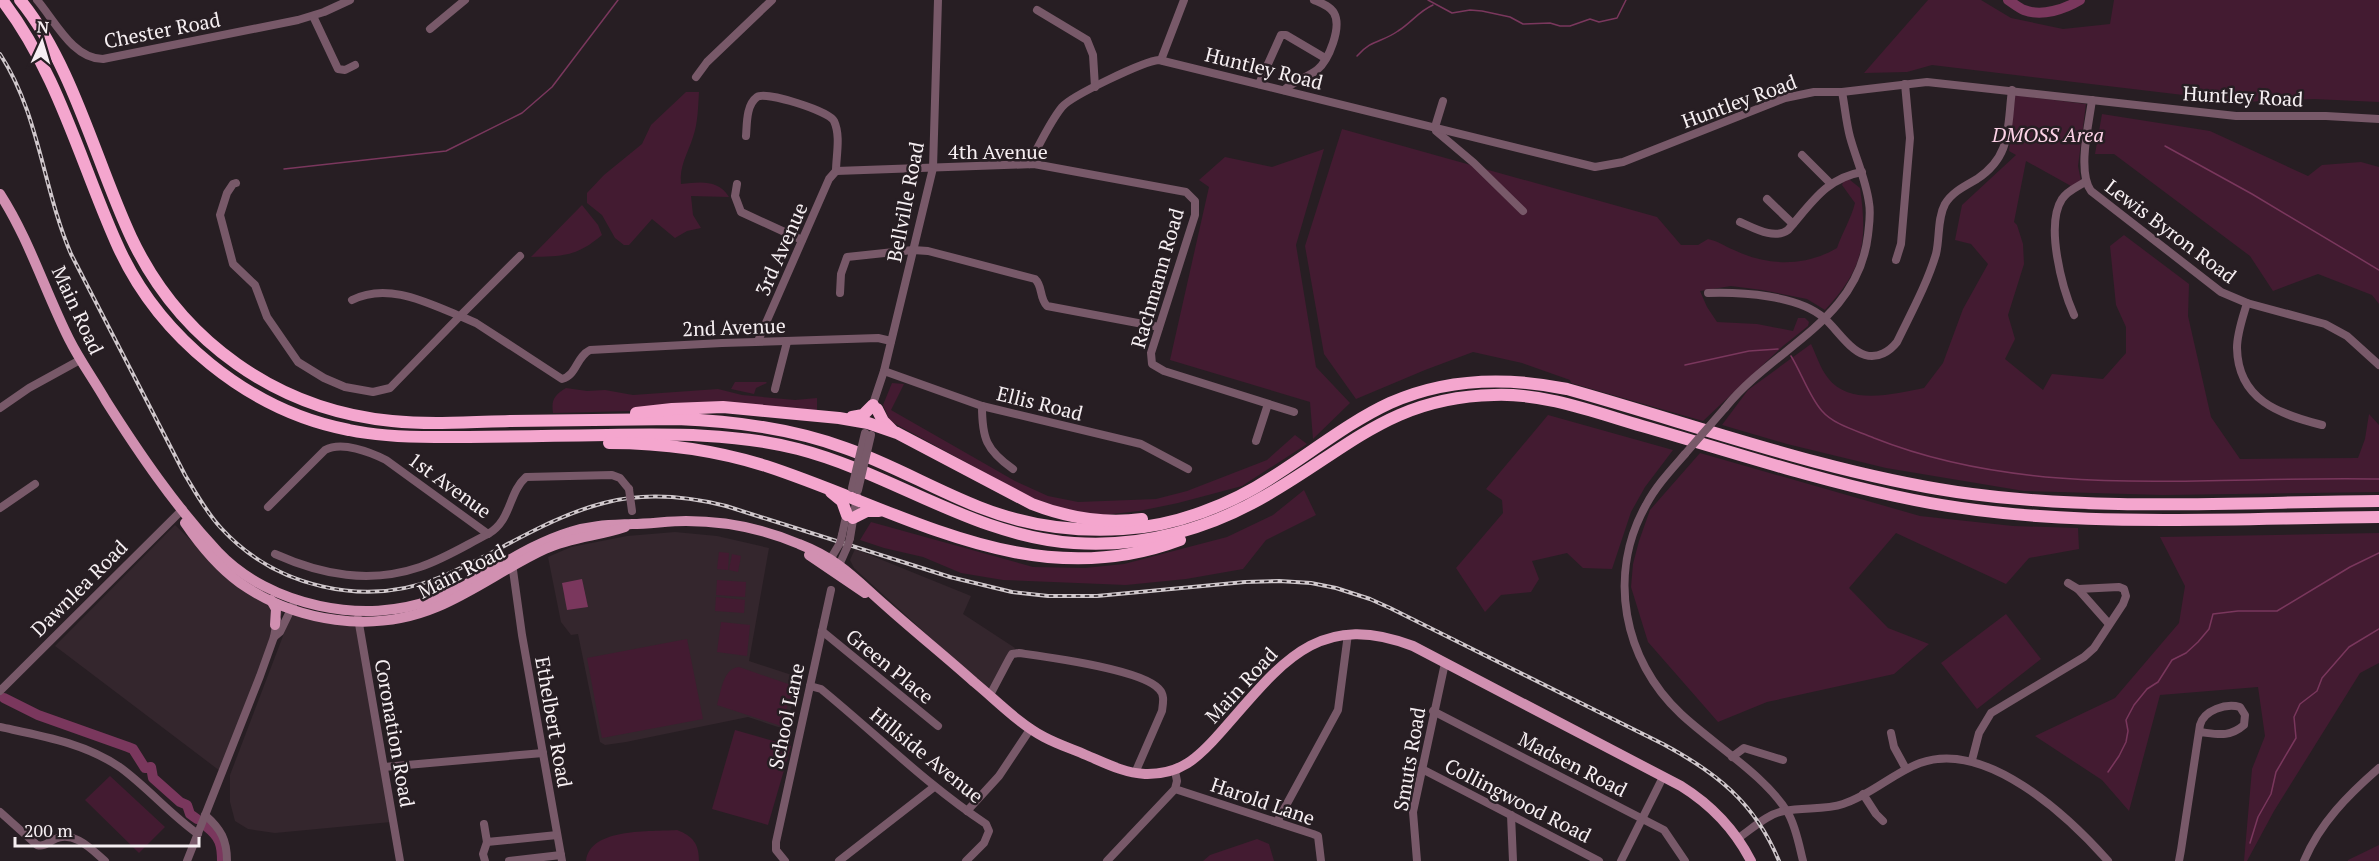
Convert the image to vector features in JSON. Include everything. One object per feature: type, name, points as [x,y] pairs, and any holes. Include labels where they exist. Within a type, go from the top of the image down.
[{"type":"highway","points":[[2,0],[21,26],[43,64],[121,254],[162,316],[194,350],[245,389],[286,410],[348,430],[412,441],[627,443],[700,450],[744,460],[826,488],[854,493],[889,513],[959,539],[1004,552],[1060,559],[1095,558],[1149,550],[1205,531],[1280,493],[1304,472]]},
{"type":"highway","points":[[20,0],[46,38],[61,67],[120,213],[145,263],[158,285],[188,322],[221,354],[267,384],[322,408],[371,419],[430,422],[714,420],[783,431],[844,447],[979,507],[1027,521],[1064,527],[1124,529],[1155,525],[1201,512],[1229,501],[1273,477],[1344,429],[1389,404],[1422,392],[1442,387],[1501,381],[1531,382],[1567,389],[1863,473],[1958,492],[2098,504],[2379,501]]},
{"type":"highway","points":[[348,430],[395,436],[435,437],[678,433],[748,440],[797,449],[846,464],[1002,531],[1081,544],[1142,541],[1191,529],[1268,495],[1367,430],[1402,412],[1458,397],[1514,395],[1572,406],[1863,489],[1953,507],[2076,518],[2379,516]]},
{"type":"highway","points":[[582,420],[672,409],[723,407],[839,417],[863,415],[875,407],[883,421],[897,433],[1032,504],[1054,513],[1101,521],[1130,520],[1229,501]]},
{"type":"highway","points":[[839,417],[869,429],[897,433]]},
{"type":"highway","points":[[826,488],[842,501],[850,516],[867,511],[889,513]]},
{"type":"main road","name":"Main Road","points":[[0,194],[29,247],[80,360],[202,546],[241,583],[271,600],[329,608],[358,617],[395,619],[435,608],[468,593],[499,575],[512,562]]},
{"type":"main road","name":"Main Road","points":[[180,511],[222,556],[289,602]]},
{"type":"main road","name":"Main Road","points":[[358,617],[434,600],[567,532],[603,524],[687,521],[716,523],[767,533],[833,566],[883,604],[1043,737],[1116,768],[1135,773],[1158,774],[1175,771],[1199,757],[1267,680],[1295,653],[1320,640],[1348,634],[1372,635],[1397,640],[1663,777],[1701,800],[1728,826],[1751,861]]},
{"type":"main road","points":[[271,600],[276,609],[275,625]]},
{"type":"street","name":"Chester Road","points":[[37,0],[78,50],[90,58],[97,59],[126,56],[313,16],[350,0]]},
{"type":"street","points":[[430,29],[465,0]]},
{"type":"street","points":[[696,76],[707,62],[771,0]]},
{"type":"street","name":"Bellville Road","points":[[833,566],[845,540],[869,429],[933,168],[938,0]]},
{"type":"street","points":[[1029,164],[1062,107],[1075,96],[1150,61],[1161,60],[1185,0]]},
{"type":"street","points":[[1284,90],[1316,70],[1325,58],[1336,29],[1336,19],[1330,8],[1314,0]]},
{"type":"street","points":[[1037,10],[1087,40],[1093,55],[1095,87]]},
{"type":"street","points":[[313,16],[338,69],[345,70],[355,65]]},
{"type":"street","points":[[1259,84],[1281,35],[1286,35],[1325,58]]},
{"type":"street","name":"Huntley Road","points":[[1161,60],[1595,167],[1609,166],[1785,98],[1814,92],[1842,92],[1934,82],[2235,116],[2335,116],[2379,119]]},
{"type":"street","points":[[1896,260],[1901,244],[1910,138],[1905,84]]},
{"type":"street","points":[[1708,293],[1750,294],[1799,304],[1825,318],[1850,344],[1865,355],[1882,354],[1891,350],[1897,342],[1935,257],[1945,204],[1958,190],[1992,168],[2001,156],[2006,139],[2012,90]]},
{"type":"street","points":[[1803,861],[1796,833],[1786,810],[1771,792],[1681,715],[1642,665],[1632,642],[1626,614],[1625,572],[1634,530],[1652,494],[1725,408],[1759,372],[1825,318],[1842,302],[1852,287],[1865,255],[1870,205],[1850,135],[1842,92]]},
{"type":"street","points":[[746,136],[750,106],[761,95],[778,98],[823,113],[831,117],[835,124],[836,171]]},
{"type":"street","name":"Lewis Byron Road","points":[[2092,100],[2084,168],[2085,182],[2096,195],[2207,283],[2247,303],[2325,324],[2347,336],[2379,365]]},
{"type":"street","points":[[1443,101],[1435,127],[1441,137],[1474,163],[1523,211]]},
{"type":"street","points":[[1802,155],[1831,184]]},
{"type":"street","name":"4th Avenue","points":[[836,171],[1029,164],[1186,192],[1192,196]]},
{"type":"street","name":"3rd Avenue","points":[[758,341],[829,179],[836,171]]},
{"type":"street","points":[[1740,222],[1776,235],[1785,233],[1831,184],[1844,176],[1862,172]]},
{"type":"street","points":[[2074,315],[2066,294],[2060,264],[2055,216],[2065,195],[2085,182]]},
{"type":"street","points":[[236,183],[226,193],[220,215],[233,264],[254,282],[267,317],[298,362],[334,382],[359,390],[373,392],[385,390],[401,378],[520,256]]},
{"type":"street","points":[[737,184],[735,196],[741,212],[802,240]]},
{"type":"street","name":"Rachmann Road","points":[[1192,196],[1195,203],[1195,215],[1150,355],[1151,362],[1156,367],[1293,412]]},
{"type":"street","points":[[1767,199],[1793,224]]},
{"type":"street","points":[[840,293],[845,260],[850,257],[913,250],[928,251],[1033,278],[1039,283],[1043,302],[1050,307],[1159,327]]},
{"type":"street","points":[[352,300],[362,295],[376,293],[407,296],[460,316]]},
{"type":"street","points":[[2247,303],[2237,347],[2243,376],[2249,387],[2258,399],[2273,409],[2294,418],[2322,425]]},
{"type":"street","name":"2nd Avenue","points":[[460,316],[476,323],[562,379],[571,375],[581,357],[588,351],[603,349],[758,341],[878,338],[891,341]]},
{"type":"street","points":[[775,389],[787,342]]},
{"type":"street","points":[[0,408],[29,388],[80,360]]},
{"type":"street","name":"Ellis Road","points":[[884,371],[982,406],[1141,444],[1188,469]]},
{"type":"street","points":[[1256,441],[1268,404]]},
{"type":"street","points":[[982,406],[982,425],[986,442],[997,458],[1013,469]]},
{"type":"street","name":"1st Avenue","points":[[268,507],[325,450],[336,446],[371,453],[387,460],[488,534],[503,521],[526,477],[612,476],[620,478],[629,489],[633,524]]},
{"type":"street","points":[[0,508],[35,484]]},
{"type":"street","name":"Dawnlea Road","points":[[0,691],[180,511]]},
{"type":"street","points":[[275,554],[305,567],[330,573],[382,575],[419,567],[488,534]]},
{"type":"street","name":"Ethelbert Road","points":[[512,562],[514,589],[562,858]]},
{"type":"street","points":[[499,575],[508,579],[514,589]]},
{"type":"street","points":[[2068,583],[2078,589],[2109,624]]},
{"type":"street","points":[[1972,760],[1979,733],[1991,713],[2084,657],[2094,648],[2126,600],[2126,592],[2119,587],[2078,589]]},
{"type":"street","points":[[2088,600],[2091,588]]},
{"type":"street","name":"School Lane","points":[[785,861],[776,850],[776,842],[831,590]]},
{"type":"street","points":[[187,861],[274,637],[275,625],[289,602]]},
{"type":"street","points":[[274,637],[280,632],[289,602]]},
{"type":"street","name":"Coronation Road","points":[[358,617],[400,861]]},
{"type":"street","name":"Green Place","points":[[822,631],[938,726]]},
{"type":"street","points":[[1277,822],[1338,710],[1348,634]]},
{"type":"street","points":[[990,694],[1012,654],[1019,653],[1113,669],[1159,688],[1164,702],[1162,711],[1135,773]]},
{"type":"street","name":"Smuts Road","points":[[1417,861],[1413,812],[1444,663]]},
{"type":"street","name":"Hillside Avenue","points":[[810,686],[821,689],[881,738],[934,787],[986,824],[989,831],[984,843],[966,861]]},
{"type":"street","points":[[2179,861],[2199,732],[2203,717],[2209,712],[2234,705],[2240,706],[2245,715],[2244,725],[2233,733],[2224,735],[2199,732]]},
{"type":"street","name":"Madsen Road","points":[[1434,711],[1664,830],[1685,861]]},
{"type":"street","points":[[0,727],[56,739],[96,753],[122,769],[198,834]]},
{"type":"street","points":[[967,811],[999,776],[1031,728]]},
{"type":"street","points":[[1891,733],[1894,747],[1906,769]]},
{"type":"street","points":[[1732,757],[1744,748],[1783,760]]},
{"type":"street","points":[[384,767],[543,753]]},
{"type":"street","points":[[1737,838],[1770,816],[1786,810],[1838,805],[1863,794],[1906,769],[1920,763],[1944,758],[1972,760],[1995,770],[2076,826],[2108,861]]},
{"type":"street","points":[[2304,861],[2313,840],[2332,813],[2379,768]]},
{"type":"street","name":"Collingwood Road","points":[[1422,769],[1599,861]]},
{"type":"street","points":[[1107,861],[1175,789],[1177,781],[1175,771]]},
{"type":"street","points":[[1621,861],[1663,777]]},
{"type":"street","points":[[839,861],[934,787]]},
{"type":"street","name":"Harold Lane","points":[[1175,789],[1318,836],[1321,861]]},
{"type":"street","points":[[1863,794],[1883,821]]},
{"type":"street","points":[[0,812],[37,845],[43,846],[60,837],[73,838],[82,842],[105,861]]},
{"type":"street","points":[[206,815],[223,835],[227,846],[227,861]]},
{"type":"street","points":[[1511,815],[1513,861]]},
{"type":"street","points":[[484,824],[487,842],[483,854],[485,861]]},
{"type":"street","points":[[487,842],[557,835]]},
{"type":"street","points":[[509,861],[562,858]]},
{"type":"shaded area","points":[[175,525],[200,549],[285,607],[220,771],[55,646]]},
{"type":"shaded area","points":[[675,532],[717,536],[769,548],[749,661],[801,678],[784,729],[748,717],[626,742],[605,745],[600,742],[578,634],[571,635],[561,622],[548,557],[571,547],[627,536]]},
{"type":"shaded area","points":[[855,549],[971,596],[963,614],[1015,648],[989,691],[854,568],[850,560]]},
{"type":"shaded area","points":[[582,579],[588,607],[567,610],[562,583]]},
{"type":"shaded area","points":[[291,615],[334,622],[360,622],[391,822],[275,833],[248,829],[235,821],[230,802],[230,775]]},
{"type":"green space","points":[[1928,0],[1981,0],[2011,18],[2063,29],[2110,24],[2114,0],[2379,0],[2379,102],[2314,99],[2242,102],[1932,65],[1907,72],[1864,73]]},
{"type":"green space","points":[[686,92],[699,92],[698,115],[683,165],[681,184],[702,182],[714,184],[725,191],[729,197],[691,196],[693,215],[701,228],[687,231],[675,238],[652,219],[629,245],[624,245],[615,238],[602,215],[587,203],[587,193],[604,175],[642,144],[651,125]]},
{"type":"green space","name":"DMOSS Area","points":[[2015,95],[2086,104],[2078,166],[2081,181],[2071,186],[2026,161],[2014,222],[2023,244],[2024,264],[2008,315],[2015,339],[2005,359],[2043,390],[2052,374],[2103,379],[2126,353],[2126,327],[2116,305],[2110,246],[2124,235],[2189,284],[2188,316],[2211,417],[2240,459],[2358,458],[2365,439],[2369,414],[2379,425],[2379,492],[2163,495],[2024,491],[1886,468],[1787,444],[1722,425],[1748,390],[1811,344],[1828,378],[1837,387],[1848,392],[1873,396],[1924,388],[1943,363],[1963,309],[1988,264],[1971,244],[1955,240],[1962,205],[2016,155],[2009,151]]},
{"type":"green space","points":[[2102,114],[2210,131],[2308,176],[2322,165],[2361,162],[2379,167],[2379,304],[2372,295],[2318,274],[2273,291],[2250,256],[2114,154],[2095,154]]},
{"type":"green space","points":[[1342,129],[1657,217],[1681,245],[1698,245],[1708,239],[1747,255],[1773,261],[1812,259],[1837,248],[1855,203],[1842,185],[1844,180],[1850,180],[1860,188],[1863,224],[1860,254],[1848,281],[1825,310],[1807,299],[1762,290],[1731,286],[1700,291],[1717,322],[1757,324],[1793,331],[1798,318],[1805,318],[1809,322],[1808,326],[1783,346],[1703,421],[1571,383],[1570,380],[1522,363],[1473,352],[1356,399],[1324,354],[1305,246]]},
{"type":"green space","points":[[1324,149],[1296,245],[1316,367],[1350,403],[1313,439],[1310,402],[1170,360],[1209,187],[1199,180],[1225,157],[1272,167]]},
{"type":"green space","points":[[582,205],[598,225],[602,235],[584,248],[569,254],[531,257]]},
{"type":"green space","points":[[735,382],[767,383],[756,388],[754,394],[731,389]]},
{"type":"green space","points":[[892,383],[904,384],[891,410],[1015,481],[1048,496],[1078,502],[1156,499],[1187,491],[1267,460],[1295,435],[1307,444],[1242,486],[1139,511],[1103,515],[1067,510],[1030,497],[890,421],[883,405]]},
{"type":"green space","points":[[566,388],[587,391],[605,390],[633,395],[718,389],[742,395],[795,400],[817,398],[817,411],[553,413],[555,398]]},
{"type":"green space","points":[[1548,415],[1673,450],[1645,487],[1631,512],[1612,569],[1583,568],[1567,553],[1532,561],[1539,579],[1531,592],[1501,595],[1485,612],[1456,568],[1503,513],[1502,500],[1486,489]]},
{"type":"green space","points":[[1700,453],[1920,516],[2013,526],[2078,528],[2079,549],[2029,558],[2006,584],[1896,533],[1849,588],[1888,628],[1929,644],[1894,674],[1767,702],[1718,722],[1648,642],[1631,587],[1633,564],[1650,510]]},
{"type":"green space","points":[[1304,490],[1316,515],[1266,540],[1243,569],[1186,579],[1126,585],[1003,580],[961,573],[923,557],[860,540],[871,522],[1033,567],[1085,568],[1124,564],[1227,537],[1273,515]]},
{"type":"green space","points":[[2379,533],[2379,663],[2360,673],[2274,811],[2247,861],[2244,861],[2252,769],[2265,736],[2258,687],[2160,695],[2129,811],[2102,780],[2035,736],[2115,698],[2179,623],[2185,586],[2160,537]]},
{"type":"green space","points":[[719,552],[729,553],[728,570],[717,569]]},
{"type":"green space","points":[[732,554],[741,556],[738,572],[729,570]]},
{"type":"green space","points":[[717,580],[746,582],[745,597],[716,595]]},
{"type":"green space","points":[[716,597],[745,600],[744,613],[715,611]]},
{"type":"green space","points":[[2006,614],[2041,659],[1977,709],[1941,663]]},
{"type":"green space","points":[[721,622],[750,625],[747,656],[717,652]]},
{"type":"green space","points":[[687,639],[703,719],[602,738],[587,658]]},
{"type":"green space","points":[[739,667],[794,686],[781,726],[717,705],[726,676],[734,668]]},
{"type":"green space","points":[[735,730],[791,746],[768,825],[712,809]]},
{"type":"green space","points":[[110,776],[165,827],[139,853],[85,800]]},
{"type":"green space","points":[[677,830],[694,841],[699,861],[586,861],[590,850],[598,842],[610,837],[638,832]]},
{"type":"green space","points":[[1257,839],[1269,844],[1274,861],[1203,861],[1210,855]]},
{"type":"green space","points":[[2379,845],[2379,861],[2348,861],[2348,860]]},
{"type":"waterway","points":[[284,169],[446,151],[522,113],[552,87],[618,0]]},
{"type":"waterway","points":[[1428,0],[1452,13],[1482,11],[1510,17],[1523,24],[1550,23],[1560,26],[1570,26],[1590,19],[1599,22],[1617,18],[1626,0]]},
{"type":"waterway","points":[[2008,0],[2024,10],[2038,13],[2060,9],[2080,0]]},
{"type":"waterway","points":[[1357,56],[1367,47],[1398,31],[1423,10],[1433,5]]},
{"type":"waterway","points":[[2165,146],[2252,194],[2379,270]]},
{"type":"waterway","points":[[1685,365],[1749,351],[1778,349]]},
{"type":"waterway","points":[[1791,356],[1818,406],[1833,420],[1874,438],[1935,458],[1997,471],[2060,478],[2124,481],[2379,479]]},
{"type":"waterway","points":[[2108,772],[2126,742],[2128,731],[2126,720],[2134,705],[2147,689],[2158,682],[2172,660],[2186,653],[2198,642],[2209,629],[2213,614],[2238,611],[2277,611],[2350,567],[2379,553]]},
{"type":"waterway","points":[[2250,843],[2258,817],[2271,794],[2276,772],[2296,738],[2294,717],[2300,704],[2317,691],[2322,678],[2349,647],[2379,629]]},
{"type":"waterway","points":[[4,698],[38,715],[133,749],[145,768],[151,767],[153,778],[180,802],[187,805],[190,814],[197,819]]},
{"type":"waterway","points":[[207,827],[215,834],[219,842],[222,861]]},
{"type":"railway","points":[[0,54],[24,101],[71,254],[185,475],[221,528],[267,565],[294,578],[351,591],[380,591],[410,587],[459,569],[541,527],[582,510],[604,503],[650,496],[681,498],[726,506],[950,577],[1012,592],[1048,596],[1097,596],[1245,582],[1311,583],[1336,588],[1390,608],[1683,755],[1717,778],[1746,806],[1758,822],[1779,861]]}]
